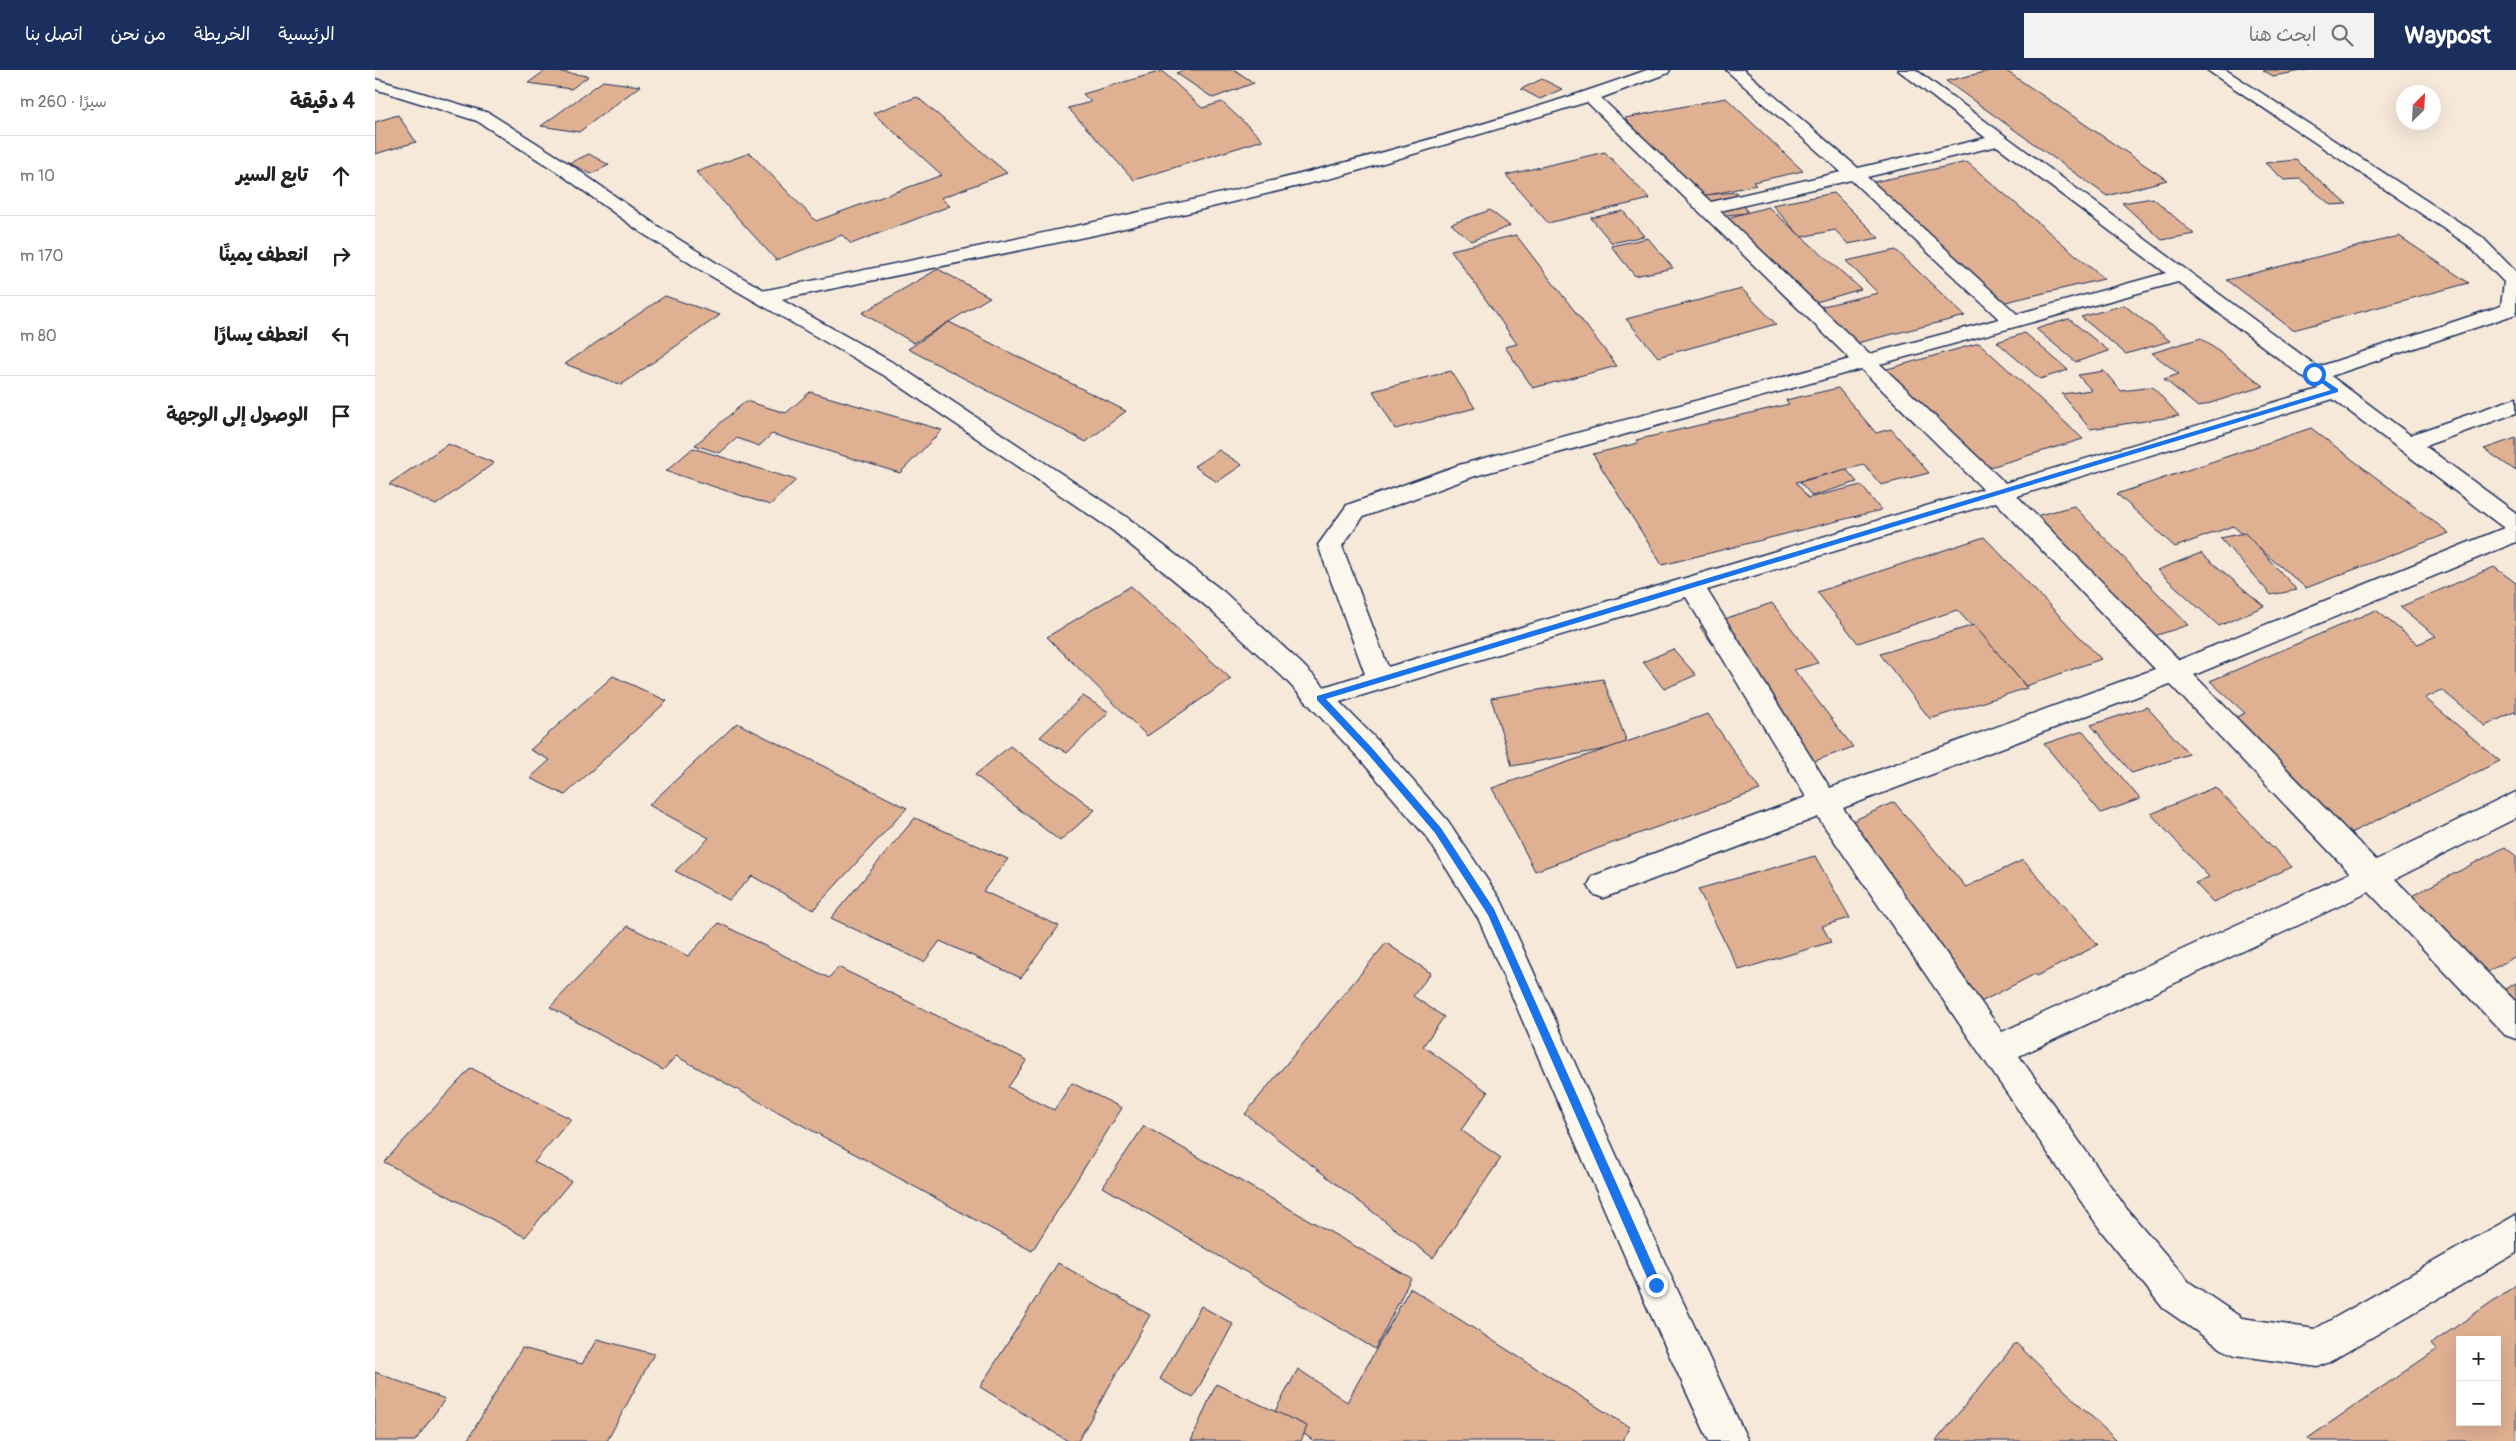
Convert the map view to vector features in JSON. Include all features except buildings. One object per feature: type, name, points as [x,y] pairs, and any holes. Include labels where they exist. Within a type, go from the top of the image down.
[{"type":"street","points":[[762,297],[1104,227],[1340,171],[1590,96],[1662,70]]},
{"type":"street","points":[[1734,70],[1853,174],[2013,321]]},
{"type":"street","points":[[1906,70],[2516,525]]},
{"type":"street","points":[[2215,70],[2475,241],[2515,281],[2511,309],[2314,374]]},
{"type":"street","points":[[375,84],[483,116],[565,169],[649,229],[762,297],[892,371],[1120,524],[1215,599],[1320,698],[1369,750],[1438,830],[1491,912],[1656,1285],[1729,1441]]},
{"type":"street","points":[[1590,96],[2000,492],[2516,1024]]},
{"type":"street","points":[[1707,209],[2000,140]]},
{"type":"street","points":[[1380,680],[1330,545],[1355,511],[1467,470],[2182,276]]},
{"type":"street","points":[[1320,698],[2336,391]]},
{"type":"street","points":[[2407,444],[2516,405]]},
{"type":"street","points":[[1603,885],[2175,672],[2516,533]]},
{"type":"street","points":[[1692,586],[1824,803],[2114,1220],[2176,1295],[2235,1336],[2318,1348],[2516,1233]]},
{"type":"street","points":[[1996,1051],[2373,876],[2516,804]]},
{"type":"route","points":[[1656,1285],[1491,912],[1438,830],[1369,750],[1320,698],[2336,391],[2314,374]]}]
